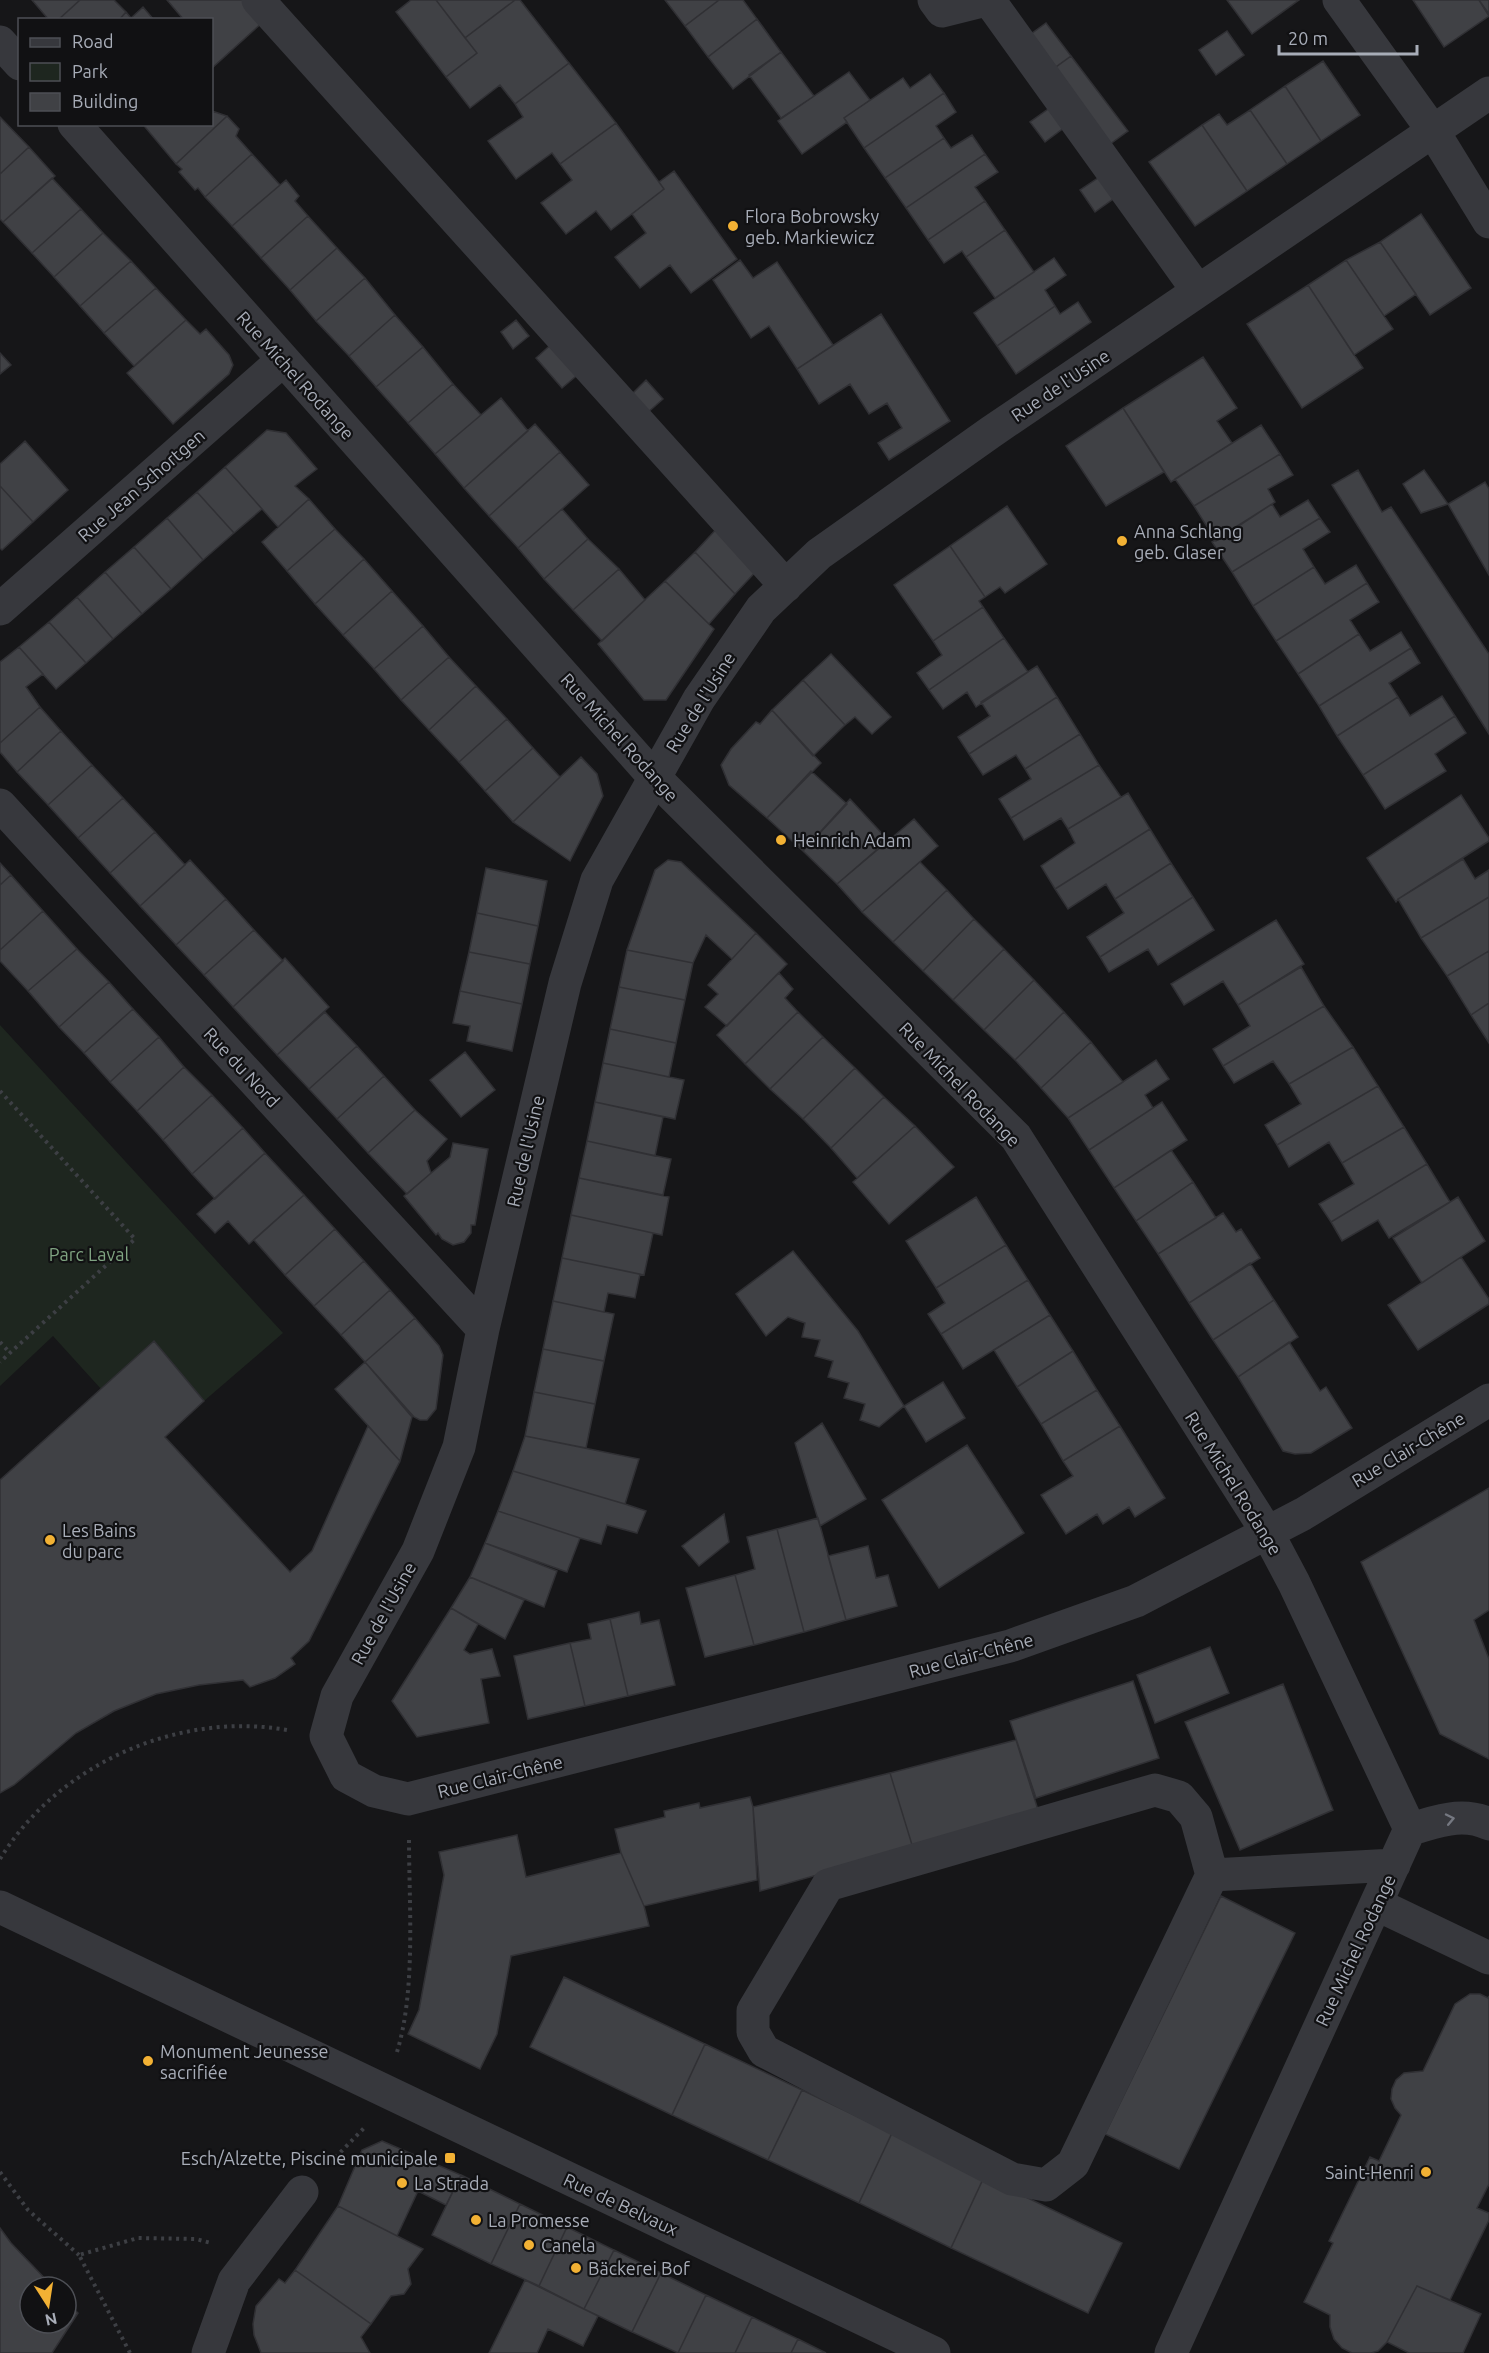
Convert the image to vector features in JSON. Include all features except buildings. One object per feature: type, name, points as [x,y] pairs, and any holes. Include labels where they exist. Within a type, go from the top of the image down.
[{"type":"street","points":[[258,0],[786,586]]},
{"type":"street","points":[[934,0],[942,11],[988,0],[1198,291]]},
{"type":"street","points":[[1339,0],[1433,131],[1489,222]]},
{"type":"street","points":[[0,42],[18,62]]},
{"type":"street","name":"Rue de l'Usine","points":[[326,1736],[337,1696],[418,1551],[459,1446],[483,1329],[568,973],[597,880],[699,699],[761,609],[819,554],[991,432],[1489,93]]},
{"type":"street","name":"Rue Michel Rodange","points":[[76,126],[654,777],[1016,1137],[1267,1532],[1294,1583],[1410,1829],[1171,2353]]},
{"type":"street","name":"Rue Jean Schortgen","points":[[0,609],[283,360]]},
{"type":"street","name":"Rue du Nord","points":[[0,805],[483,1329]]},
{"type":"street","name":"Rue Clair-Chêne","points":[[408,1799],[1010,1646],[1136,1601],[1303,1514],[1489,1400]]},
{"type":"street","points":[[326,1736],[346,1776],[374,1791],[408,1799]]},
{"type":"street","points":[[1155,1790],[1179,1797],[1196,1817],[1212,1875],[1073,2164],[1046,2186],[1012,2179],[764,2051],[753,2032],[753,2011],[828,1885],[1155,1790]]},
{"type":"street","points":[[1410,1829],[1457,1817],[1481,1820],[1489,1824]]},
{"type":"street","points":[[1212,1875],[1394,1865]]},
{"type":"street","points":[[1376,1904],[1489,1958]]},
{"type":"street","name":"Rue de Belvaux","points":[[0,1907],[934,2353]]},
{"type":"street","points":[[208,2353],[234,2281],[302,2192]]},
{"type":"path","points":[[0,1091],[135,1239],[0,1362]]},
{"type":"path","points":[[0,1342],[10,1353]]},
{"type":"path","points":[[0,1859],[14,1836],[63,1788],[123,1751],[188,1730],[258,1725],[326,1736]]},
{"type":"path","points":[[302,2192],[369,2123],[386,2092],[404,2032],[409,1956],[408,1799]]},
{"type":"path","points":[[0,2172],[28,2211],[79,2255],[130,2353]]},
{"type":"path","points":[[79,2255],[138,2238],[196,2239],[253,2256]]},
{"type":"green space","name":"Parc Laval","points":[[0,1025],[283,1333],[204,1401],[154,1341],[101,1389],[53,1336],[0,1386]]},
{"type":"place","name":"Flora Bobrowsky geb. Markiewicz","points":[[733,226]]},
{"type":"place","name":"Anna Schlang geb. Glaser","points":[[1122,541]]},
{"type":"place","name":"Heinrich Adam","points":[[781,840]]},
{"type":"place","name":"Les Bains du parc","points":[[50,1540]]},
{"type":"place","name":"Monument Jeunesse sacrifiée","points":[[148,2061]]},
{"type":"place","name":"Esch/Alzette, Piscine municipale","points":[[450,2158]]},
{"type":"place","name":"Saint-Henri","points":[[1426,2172]]},
{"type":"place","name":"La Strada","points":[[402,2183]]},
{"type":"place","name":"La Promesse","points":[[476,2220]]},
{"type":"place","name":"Canela","points":[[529,2245]]},
{"type":"place","name":"Bäckerei Bof","points":[[576,2268]]}]
